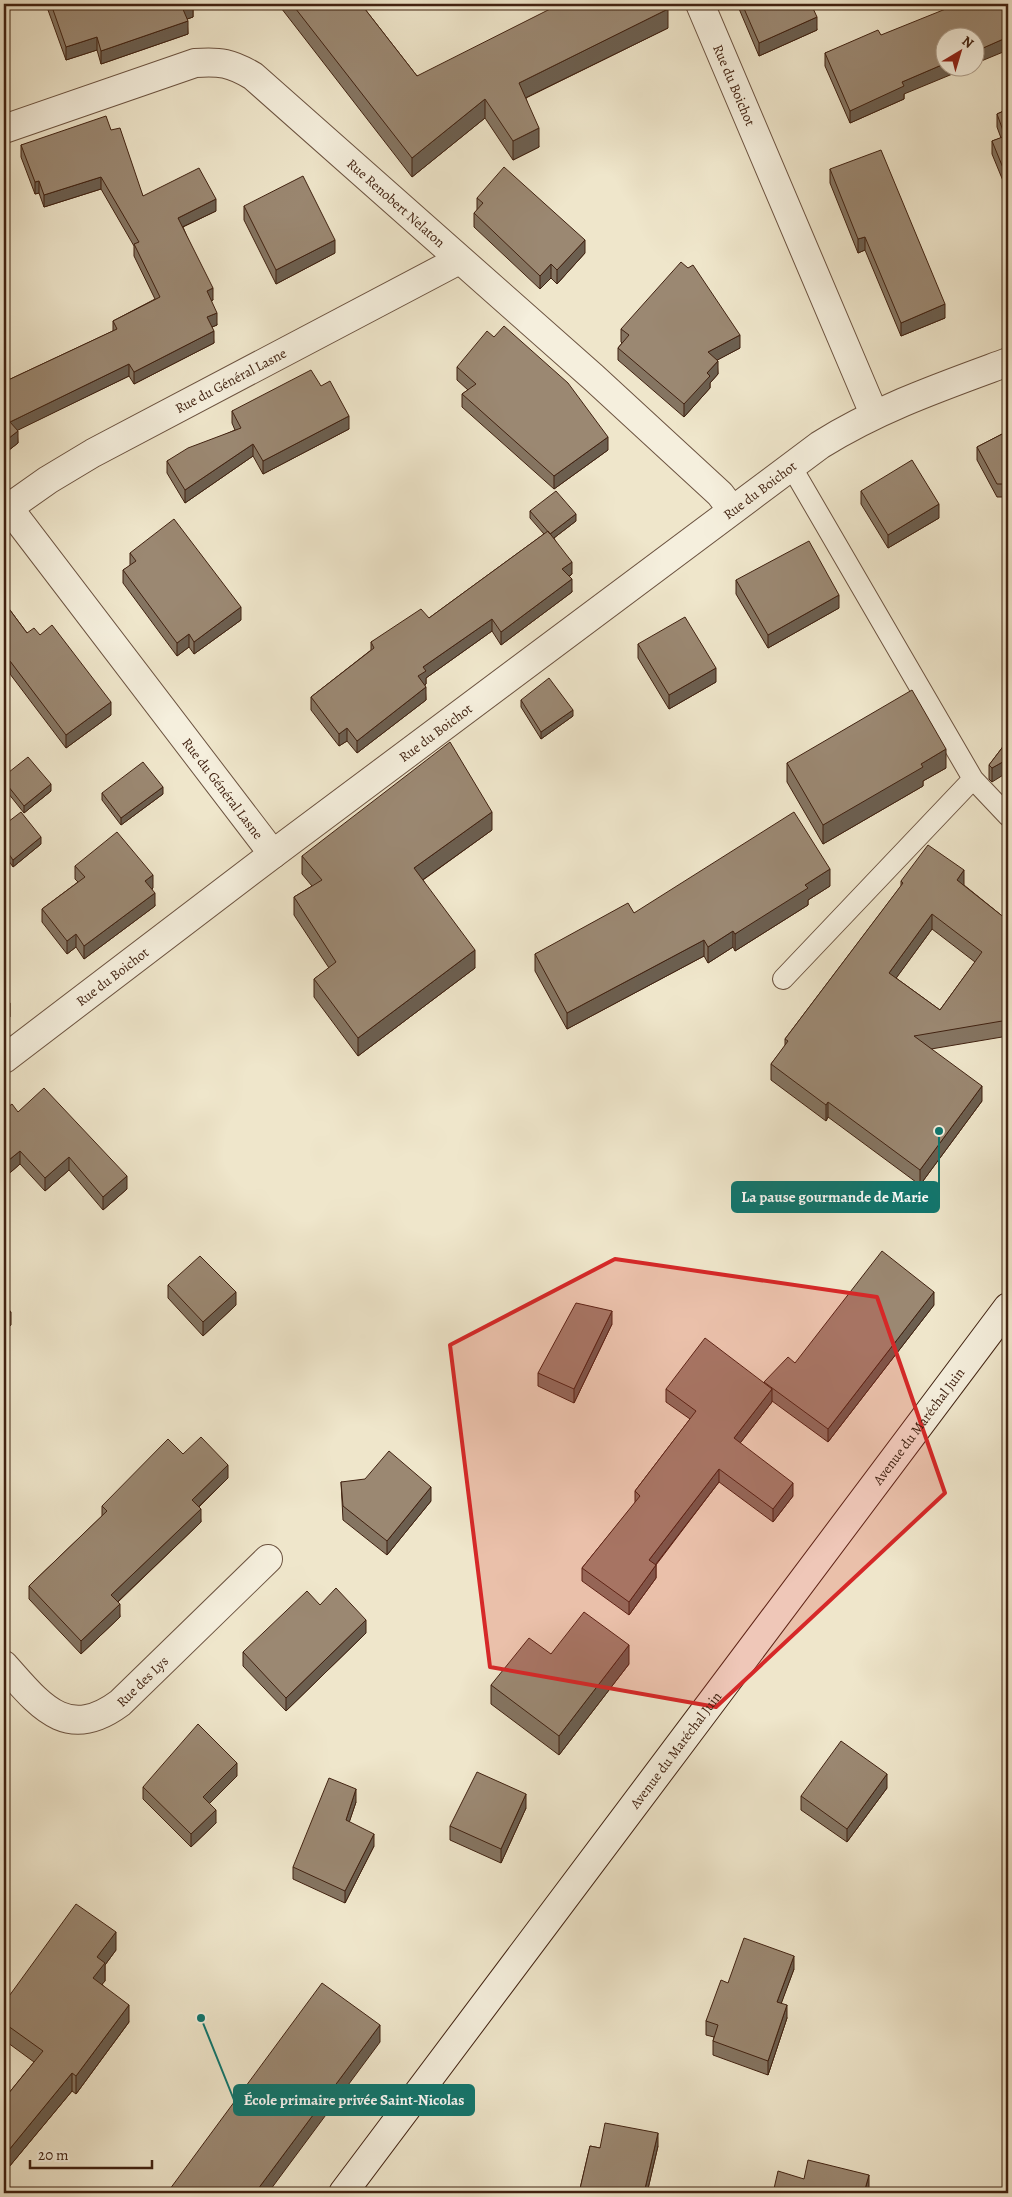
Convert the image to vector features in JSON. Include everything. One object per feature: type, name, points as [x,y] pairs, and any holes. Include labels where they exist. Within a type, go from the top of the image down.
[{"type":"street","name":"Rue du Boichot","points":[[700,4],[874,414]]},
{"type":"street","name":"Rue Renobert Nelaton","points":[[4,129],[195,63],[216,62],[236,66],[253,76],[593,377],[720,494],[732,510]]},
{"type":"street","name":"Rue du Général Lasne","points":[[273,854],[6,509],[92,453],[459,260]]},
{"type":"street","name":"Rue du Boichot","points":[[4,1059],[273,854],[791,466],[843,431],[874,414],[924,392],[1008,362]]},
{"type":"street","name":"Avenue du Maréchal Juin","points":[[344,2193],[1008,1307]]},
{"type":"street","name":"Rue des Lys","points":[[4,1665],[37,1701],[48,1710],[76,1721],[95,1718],[120,1703],[268,1559]]},
{"type":"lane","points":[[791,466],[973,779],[1008,816]]},
{"type":"lane","points":[[783,979],[973,779]]},
{"type":"highlighted area","points":[[615,1259],[877,1297],[945,1493],[716,1707],[490,1667],[450,1345]]},
{"type":"building","points":[[51,4],[192,4],[182,7],[188,21],[101,51],[97,37],[66,47]]},
{"type":"building","points":[[292,4],[361,4],[417,76],[560,4],[665,4],[668,9],[519,83],[539,128],[513,141],[485,99],[412,158]]},
{"type":"building","points":[[742,4],[811,4],[817,17],[759,43]]},
{"type":"building","points":[[958,4],[1008,4],[1008,37],[984,48],[984,28],[934,28],[934,68],[902,82],[904,86],[850,111],[825,53],[878,30],[881,35]]},
{"type":"building","points":[[4,54],[8,68],[4,70]]},
{"type":"building","points":[[1008,109],[1008,180],[992,141],[1005,136],[997,114]]},
{"type":"building","points":[[106,116],[111,130],[120,128],[143,196],[199,168],[216,199],[178,218],[213,288],[207,291],[217,313],[207,317],[214,331],[134,372],[129,364],[10,422],[18,431],[4,442],[4,382],[117,329],[113,321],[160,297],[134,244],[139,242],[101,177],[44,195],[39,181],[35,182],[21,145]]},
{"type":"building","points":[[881,150],[945,304],[901,323],[865,237],[858,239],[830,169]]},
{"type":"building","points":[[504,167],[585,240],[557,270],[551,264],[540,276],[474,213],[483,203],[477,198]]},
{"type":"building","points":[[303,176],[335,240],[276,270],[244,206]]},
{"type":"building","points":[[681,262],[688,268],[693,265],[740,335],[708,352],[718,361],[707,373],[710,376],[684,404],[618,348],[629,335],[621,329]]},
{"type":"building","points":[[504,326],[568,383],[608,437],[554,476],[462,394],[476,384],[457,367],[487,331],[494,337]]},
{"type":"building","points":[[311,370],[321,386],[330,381],[349,416],[263,461],[253,444],[185,490],[167,461],[188,448],[241,428],[232,411]]},
{"type":"building","points":[[1008,431],[1008,484],[997,484],[977,447]]},
{"type":"building","points":[[912,460],[939,504],[888,535],[861,491]]},
{"type":"building","points":[[556,491],[576,514],[550,534],[530,511]]},
{"type":"building","points":[[174,519],[241,607],[194,642],[189,634],[177,643],[123,570],[136,561],[130,553]]},
{"type":"building","points":[[548,531],[572,562],[562,569],[572,579],[501,632],[492,619],[423,667],[426,671],[418,676],[426,687],[357,741],[347,728],[339,734],[311,697],[374,648],[371,642],[421,609],[429,618]]},
{"type":"building","points":[[809,541],[839,595],[768,635],[736,580]]},
{"type":"building","points":[[4,602],[27,633],[34,628],[40,635],[52,625],[111,702],[66,735],[10,661],[4,665]]},
{"type":"building","points":[[685,617],[716,668],[669,695],[638,644]]},
{"type":"building","points":[[549,678],[573,710],[541,732],[521,700]]},
{"type":"building","points":[[912,690],[946,749],[921,764],[923,767],[823,825],[787,763]]},
{"type":"building","points":[[1008,740],[1008,759],[992,768],[989,765]]},
{"type":"building","points":[[450,742],[492,812],[414,868],[475,950],[358,1038],[314,979],[336,962],[294,897],[322,880],[302,856]]},
{"type":"building","points":[[28,757],[51,784],[24,806],[4,781],[4,776]]},
{"type":"building","points":[[143,762],[163,787],[121,818],[102,793]]},
{"type":"building","points":[[21,812],[41,837],[13,860],[4,847],[4,825]]},
{"type":"building","points":[[794,812],[830,869],[805,885],[808,888],[735,934],[733,931],[708,947],[704,940],[567,1013],[535,954],[628,903],[634,913]]},
{"type":"building","points":[[117,832],[153,875],[145,881],[155,893],[84,946],[76,934],[67,941],[42,909],[85,877],[75,866]]},
{"type":"building","points":[[928,845],[964,870],[957,880],[1006,919],[1008,916],[1008,1020],[914,1036],[982,1086],[920,1170],[828,1102],[826,1105],[771,1064],[788,1041],[785,1039],[903,883],[901,881]],"holes":[[[932,914],[982,952],[940,1010],[889,973]]]},
{"type":"building","points":[[4,996],[10,1003],[4,1008]]},
{"type":"building","points":[[44,1088],[127,1176],[103,1197],[69,1157],[45,1178],[20,1151],[4,1164],[4,1110],[12,1104],[18,1112]]},
{"type":"building","points":[[882,1251],[934,1292],[828,1429],[764,1382],[788,1357],[795,1363]]},
{"type":"building","points":[[200,1256],[236,1292],[203,1322],[168,1285]]},
{"type":"building","points":[[576,1303],[612,1311],[574,1389],[538,1373]]},
{"type":"building","points":[[4,1304],[11,1312],[4,1318]]},
{"type":"building","points":[[705,1338],[772,1389],[734,1438],[793,1483],[773,1509],[719,1469],[649,1560],[656,1565],[629,1602],[582,1568],[640,1496],[635,1491],[696,1411],[666,1389]]},
{"type":"building","points":[[201,1437],[228,1465],[192,1500],[201,1509],[111,1595],[120,1604],[81,1641],[29,1586],[107,1511],[102,1506],[168,1439],[183,1454]]},
{"type":"building","points":[[389,1451],[431,1487],[387,1541],[343,1506],[341,1482],[365,1479]]},
{"type":"building","points":[[336,1588],[366,1620],[286,1698],[243,1652],[307,1591],[320,1605]]},
{"type":"building","points":[[584,1612],[629,1645],[559,1736],[491,1685],[529,1638],[551,1654]]},
{"type":"building","points":[[198,1724],[237,1763],[203,1797],[216,1810],[191,1834],[143,1787]]},
{"type":"building","points":[[841,1741],[887,1774],[847,1829],[801,1796]]},
{"type":"building","points":[[477,1772],[526,1794],[501,1849],[450,1826]]},
{"type":"building","points":[[329,1778],[356,1789],[346,1820],[374,1834],[345,1891],[293,1867]]},
{"type":"building","points":[[76,1904],[116,1932],[97,1957],[105,1963],[93,1978],[129,2005],[76,2076],[72,2073],[4,2156],[4,2099],[43,2051],[4,2023],[4,2003]]},
{"type":"building","points":[[744,1938],[794,1956],[777,2002],[787,2005],[768,2061],[713,2041],[718,2025],[706,2021],[721,1980],[728,1983]]},
{"type":"building","points":[[322,1983],[380,2025],[255,2193],[167,2193]]},
{"type":"building","points":[[605,2123],[658,2133],[644,2193],[620,2190],[619,2193],[579,2193],[590,2146],[600,2148]]},
{"type":"building","points":[[808,2160],[869,2175],[864,2193],[773,2193],[778,2171],[804,2179]]},
{"type":"place","name":"La pause gourmande de Marie","points":[[939,1131]]},
{"type":"place","name":"École primaire privée Saint-Nicolas","points":[[201,2018]]}]
